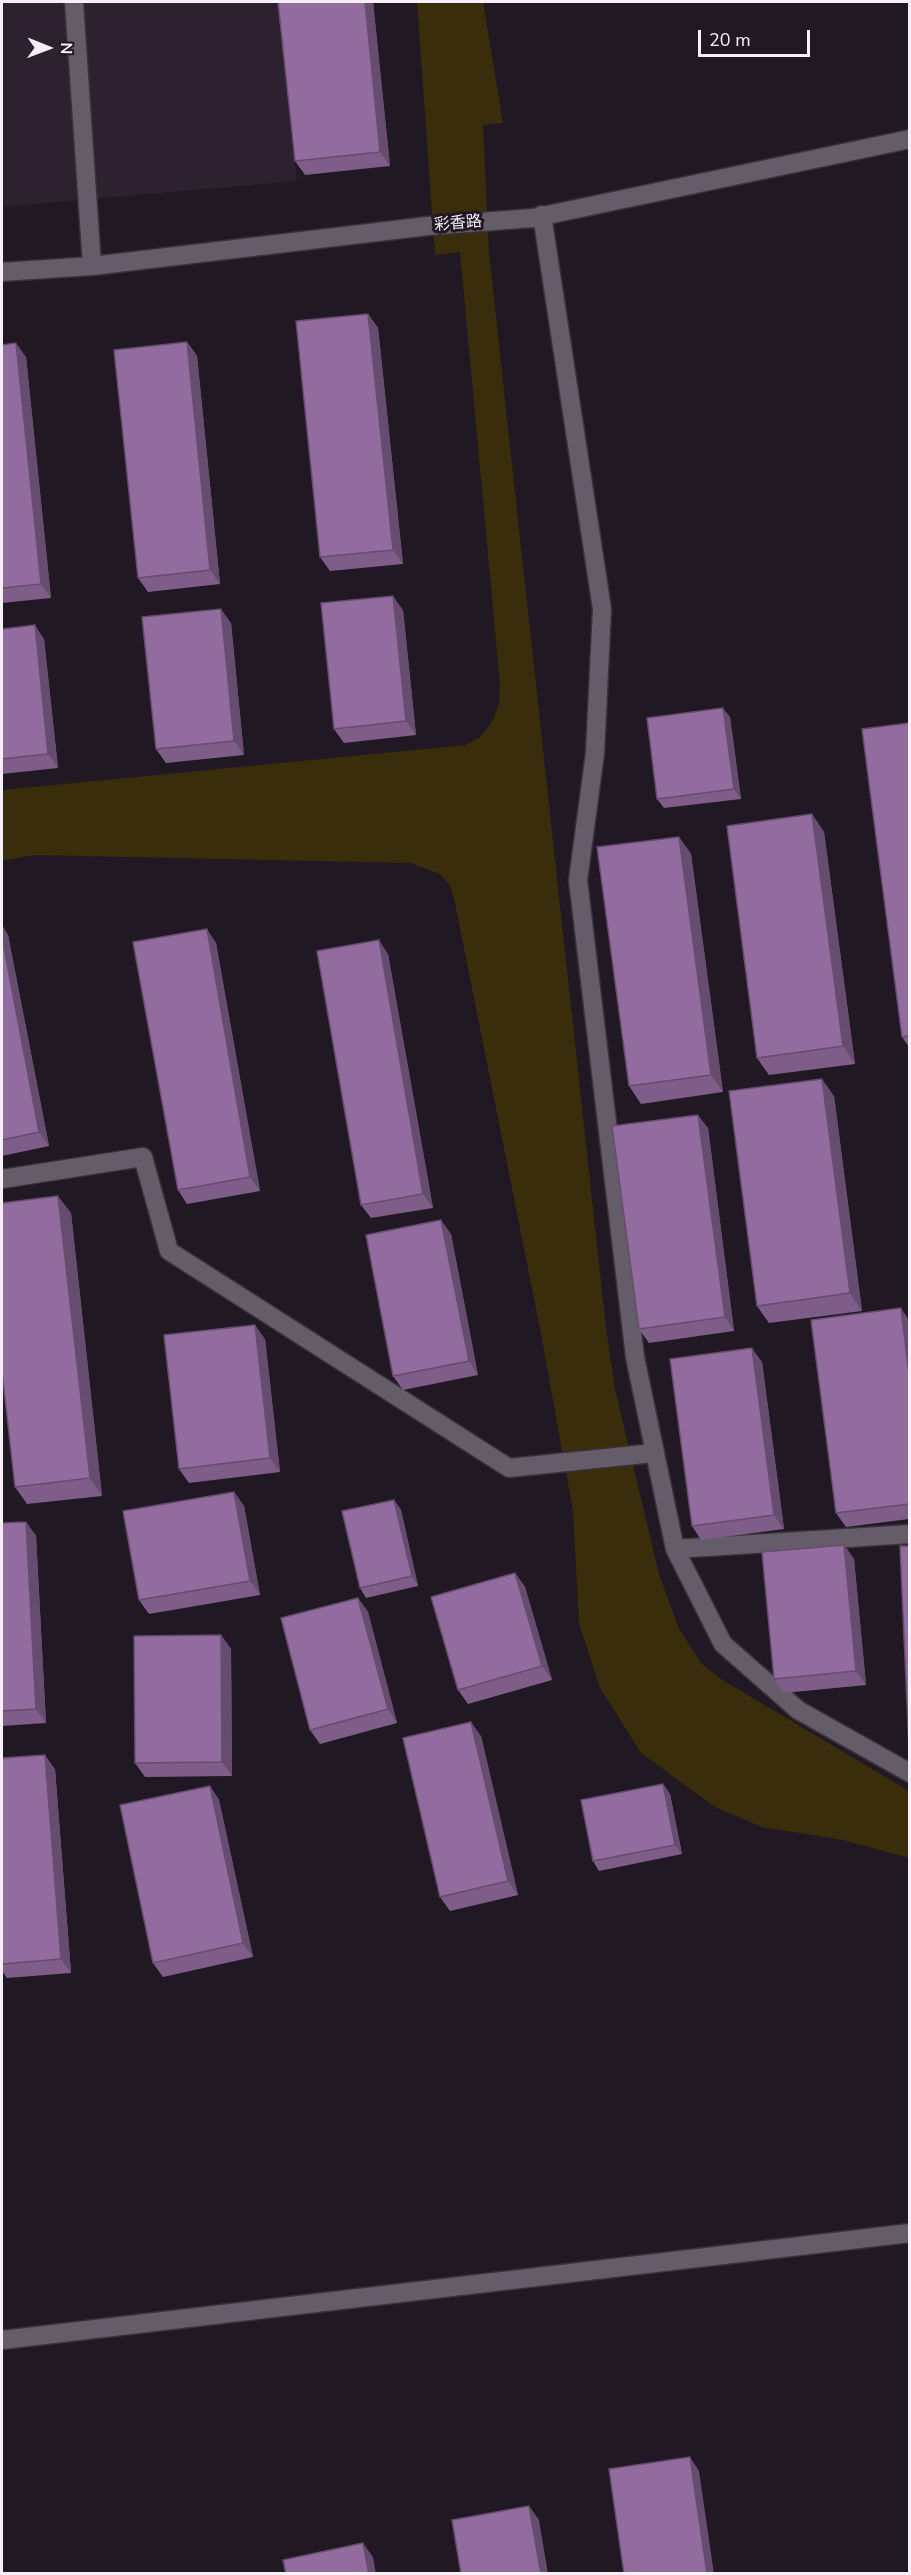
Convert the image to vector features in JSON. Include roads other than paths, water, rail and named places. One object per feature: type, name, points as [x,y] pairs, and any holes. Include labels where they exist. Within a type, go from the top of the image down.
[{"type":"street","points":[[74,2],[92,266]]},
{"type":"street","name":"彩香路","points":[[2,272],[92,266],[428,226],[537,217],[909,139]]},
{"type":"street","points":[[537,217],[602,609],[595,753],[578,880],[646,1454],[675,1549],[723,1644],[798,1710],[909,1773]]},
{"type":"street","points":[[2,1179],[143,1157],[169,1251],[509,1468],[646,1454]]},
{"type":"street","points":[[675,1549],[909,1534]]},
{"type":"street","points":[[2,2340],[909,2233]]}]
